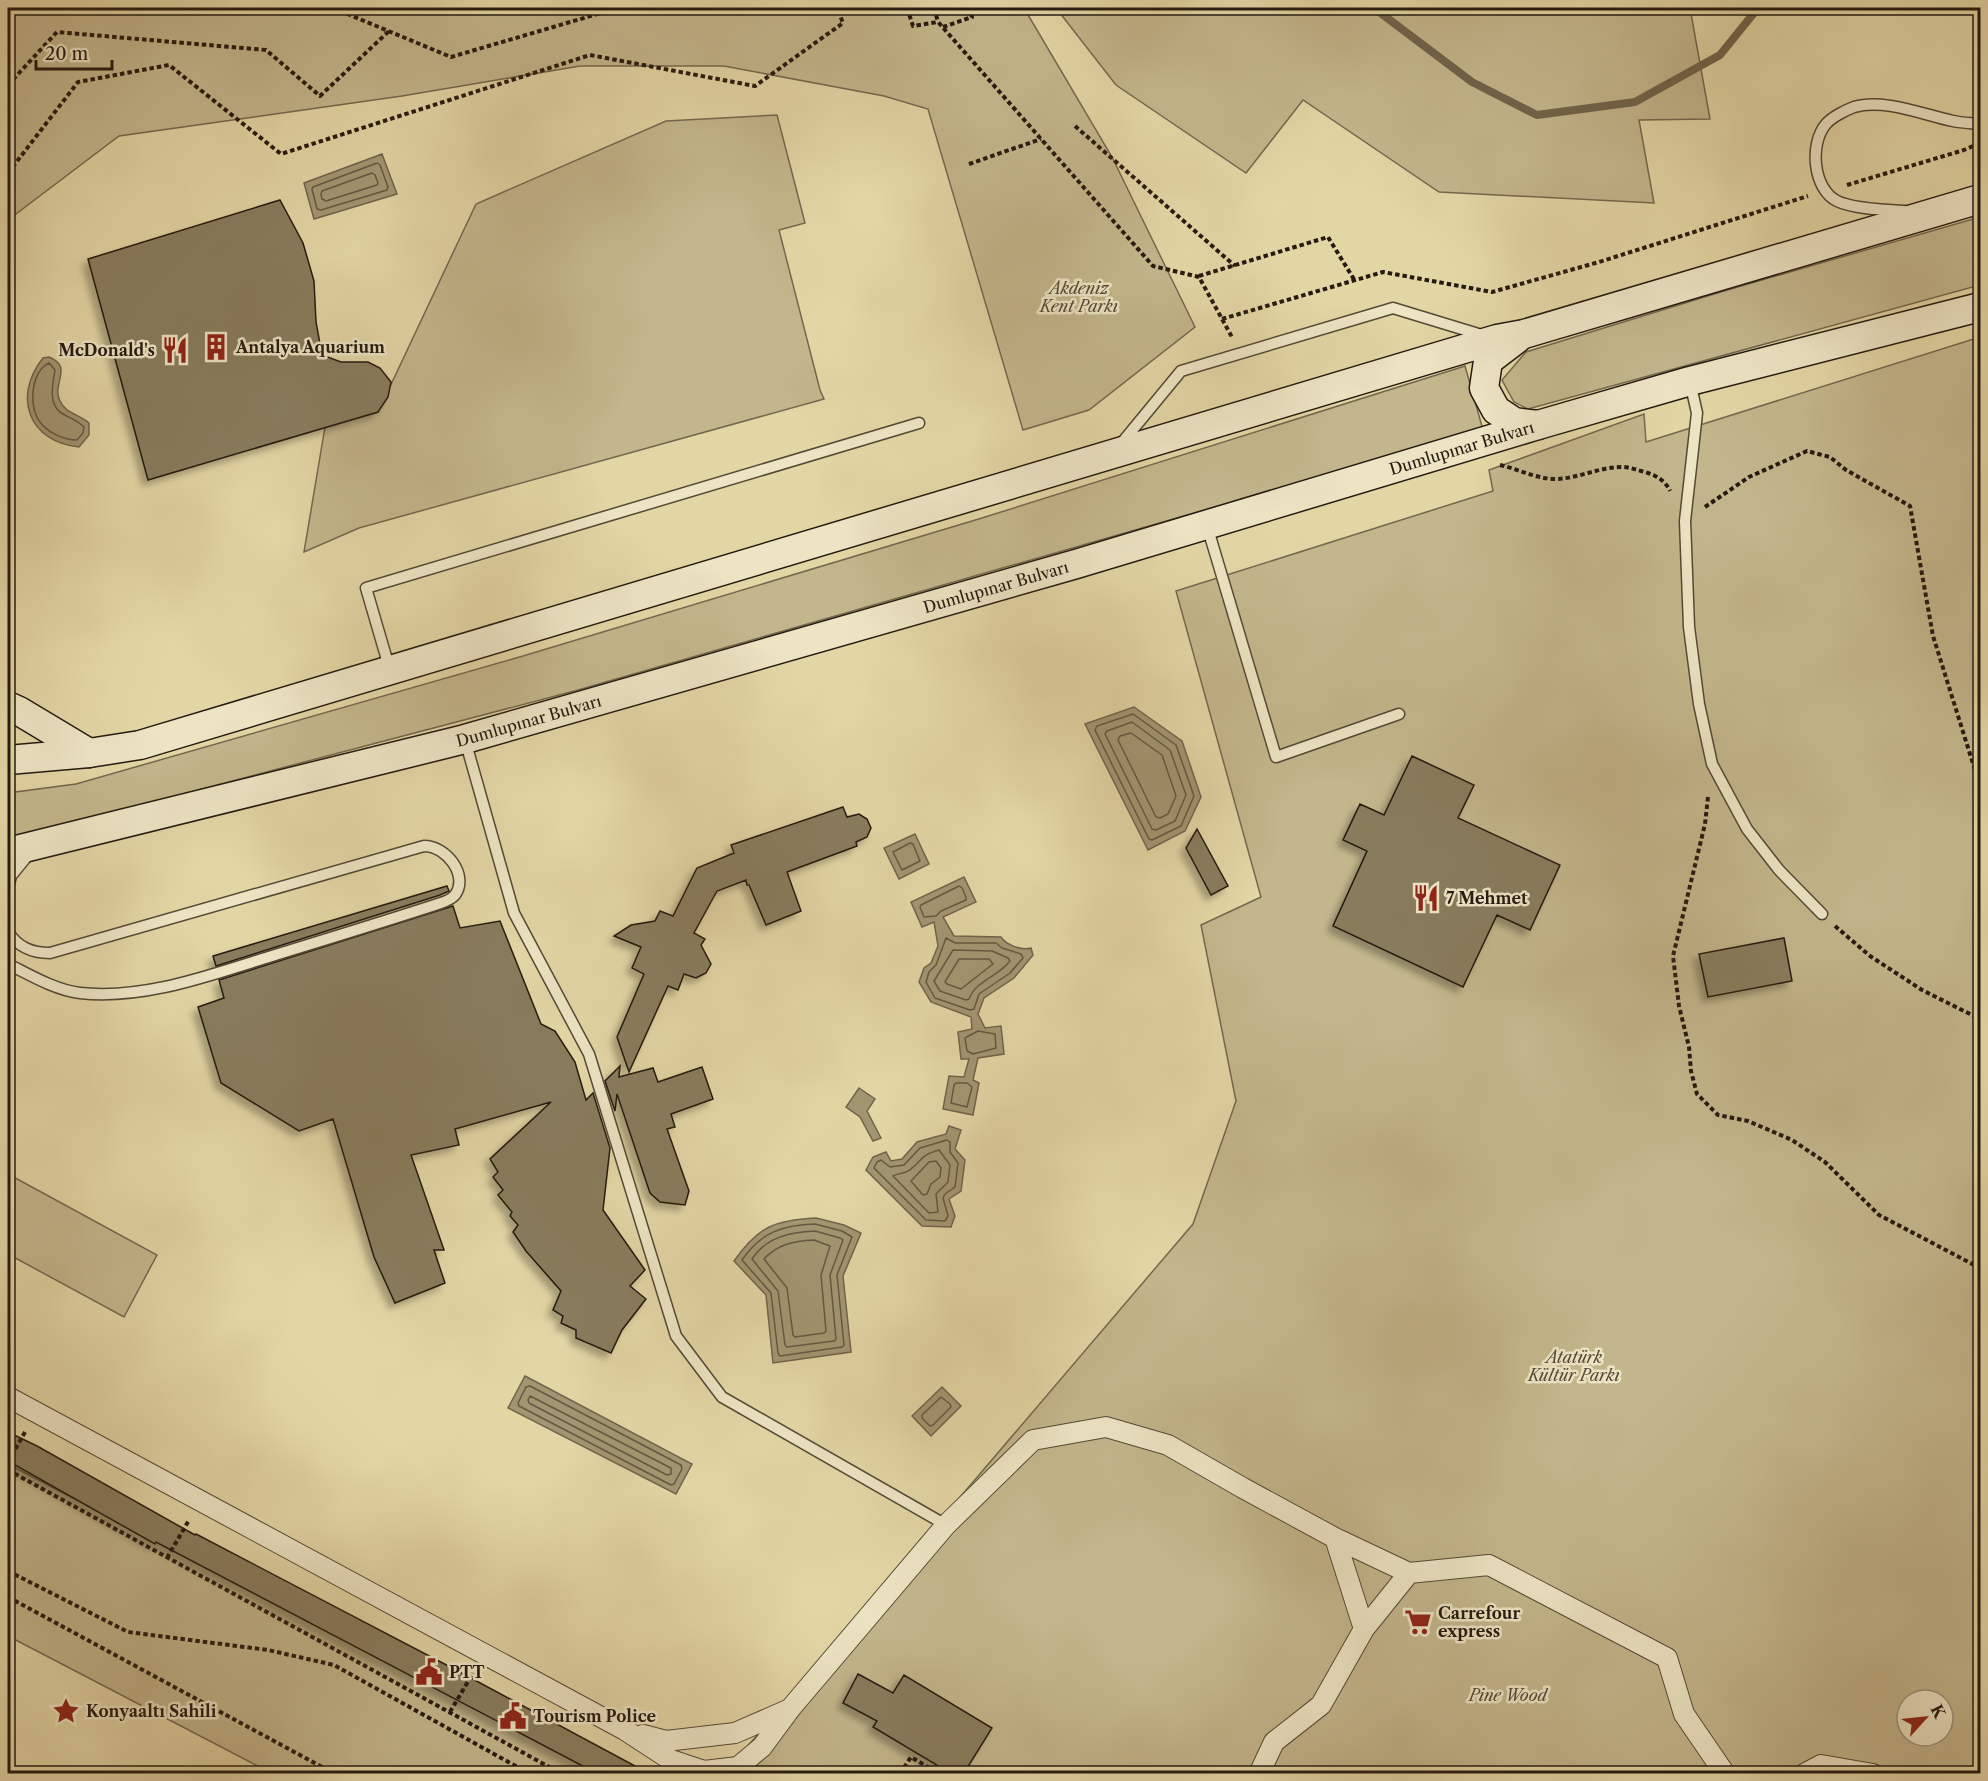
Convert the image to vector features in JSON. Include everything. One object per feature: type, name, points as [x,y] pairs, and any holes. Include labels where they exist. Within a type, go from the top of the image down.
[{"type":"main road","points":[[8,760],[88,753],[140,745],[1980,199]]},
{"type":"main road","name":"Dumlupınar Bulvarı","points":[[8,852],[465,740],[1207,525],[1690,381],[1980,307]]},
{"type":"main road","points":[[1510,337],[1488,361],[1484,388],[1496,411],[1514,422],[1538,425]]},
{"type":"main road","points":[[8,706],[88,753]]},
{"type":"street","points":[[8,1397],[625,1730],[671,1760],[704,1771],[738,1767],[762,1747],[790,1709],[946,1525],[1033,1440],[1106,1428],[1168,1444],[1335,1538],[1409,1573],[1488,1565],[1667,1658],[1684,1714],[1725,1773]]},
{"type":"street","points":[[1335,1538],[1364,1629]]},
{"type":"street","points":[[1259,1773],[1274,1742],[1321,1705],[1364,1629],[1409,1573]]},
{"type":"street","points":[[625,1730],[666,1741],[697,1739],[735,1733],[790,1709]]},
{"type":"street","points":[[1804,1773],[1821,1765],[1873,1773]]},
{"type":"lane","points":[[1935,213],[1873,209],[1838,202],[1824,192],[1818,173],[1818,142],[1827,123],[1854,107],[1875,105],[1900,107],[1956,122],[1980,124]]},
{"type":"lane","points":[[1110,456],[1181,371],[1241,353],[1393,308],[1510,337]]},
{"type":"lane","points":[[1690,381],[1697,413],[1686,521],[1689,627],[1699,704],[1712,764],[1747,829],[1779,870],[1822,914]]},
{"type":"lane","points":[[390,671],[366,588],[919,423]]},
{"type":"lane","points":[[1207,525],[1276,757],[1399,714]]},
{"type":"lane","points":[[465,740],[514,913],[590,1054],[676,1336],[722,1397],[946,1525]]},
{"type":"lane","points":[[8,888],[11,876],[24,858],[41,844]]},
{"type":"lane","points":[[8,932],[20,946],[31,951],[50,953],[424,846],[441,849],[450,858],[458,879],[458,891],[454,896],[438,904],[201,978],[158,988],[113,995],[77,993],[43,981],[8,964]]},
{"type":"path","points":[[333,8],[451,57],[618,8]]},
{"type":"path","points":[[8,173],[78,82],[170,65],[281,154],[590,55],[755,86],[843,23],[837,8]]},
{"type":"path","points":[[908,8],[914,26],[938,22]]},
{"type":"path","points":[[934,8],[938,22],[1153,266],[1199,276],[1328,237],[1355,281]]},
{"type":"path","points":[[943,27],[972,17],[969,8]]},
{"type":"path","points":[[8,85],[57,32],[266,50],[320,96],[389,31]]},
{"type":"path","points":[[1222,319],[1383,272],[1492,292],[1599,262],[1973,146],[1976,143],[1980,124]]},
{"type":"path","points":[[1075,126],[1235,266]]},
{"type":"path","points":[[969,164],[1041,139]]},
{"type":"path","points":[[1199,276],[1241,353]]},
{"type":"path","points":[[1686,521],[1749,477],[1807,451],[1830,457],[1846,470],[1910,506],[1933,636],[1980,786]]},
{"type":"path","points":[[1712,764],[1705,824],[1673,956],[1679,1006],[1697,1094],[1718,1115],[1748,1121],[1792,1140],[1825,1162],[1879,1215],[1980,1268]]},
{"type":"path","points":[[1822,914],[1870,956],[1922,990],[1980,1019]]},
{"type":"path","points":[[8,1462],[35,1413]]},
{"type":"path","points":[[8,1470],[562,1773]]},
{"type":"path","points":[[167,1558],[199,1501]]},
{"type":"path","points":[[8,1570],[128,1632],[268,1650],[334,1665],[530,1773]]},
{"type":"path","points":[[8,1597],[335,1773]]},
{"type":"path","points":[[450,1712],[484,1654]]},
{"type":"path","points":[[900,1773],[911,1757],[939,1773]]},
{"type":"green space","name":"Akdeniz Kent Parkı","points":[[8,8],[1024,8],[1112,157],[1195,327],[1089,410],[1023,430],[928,109],[884,96],[724,66],[580,66],[402,96],[119,136],[8,220]]},
{"type":"green space","points":[[1056,8],[1690,8],[1710,119],[1639,120],[1654,203],[1439,192],[1303,100],[1246,173],[1116,85]]},
{"type":"green space","points":[[777,115],[805,223],[779,230],[824,399],[359,528],[304,552],[325,427],[378,412],[476,204],[666,121]]},
{"type":"green space","points":[[1980,217],[1980,285],[1528,409],[1514,402],[1502,380],[1526,352],[1724,291]]},
{"type":"green space","name":"Atatürk Kültür Parkı","points":[[1980,337],[1980,1773],[724,1774],[1193,1224],[1236,1101],[1201,925],[1261,897],[1176,591],[1493,491],[1489,470],[1644,414],[1646,442]]},
{"type":"green space","points":[[1465,366],[1483,430],[578,690],[8,840],[8,793],[76,784],[523,656],[982,518]]},
{"type":"green space","points":[[8,1174],[157,1255],[124,1317],[8,1254]]},
{"type":"green space","points":[[8,1464],[340,1638],[613,1773],[271,1773],[8,1636]]},
{"type":"water","points":[[382,154],[397,194],[314,219],[304,183]]},
{"type":"water","points":[[49,357],[60,366],[58,395],[62,405],[89,423],[89,435],[79,447],[62,443],[48,436],[37,427],[31,415],[28,402],[29,388],[34,373],[43,358]]},
{"type":"water","points":[[1134,707],[1182,741],[1201,797],[1185,831],[1148,850],[1085,724]]},
{"type":"water","points":[[915,834],[929,864],[899,879],[884,848]]},
{"type":"water","points":[[964,877],[976,902],[943,917],[954,936],[1001,937],[1014,947],[1031,948],[1033,955],[1014,978],[984,998],[978,1014],[985,1028],[1001,1026],[1004,1054],[978,1058],[973,1080],[979,1083],[973,1115],[943,1109],[949,1076],[964,1077],[969,1059],[961,1059],[958,1032],[972,1029],[971,1017],[931,1002],[919,982],[924,968],[931,963],[938,946],[934,922],[922,927],[911,902]]},
{"type":"water","points":[[859,1088],[875,1099],[867,1111],[881,1138],[873,1141],[860,1117],[846,1107]]},
{"type":"water","points":[[949,1126],[961,1130],[955,1149],[965,1160],[961,1191],[949,1199],[955,1216],[951,1227],[922,1226],[866,1170],[873,1157],[886,1152],[891,1161],[902,1159],[917,1142],[946,1134]]},
{"type":"water","points":[[816,1218],[844,1225],[861,1233],[843,1276],[851,1352],[773,1363],[766,1295],[734,1261],[751,1240],[768,1228],[789,1221]]},
{"type":"water","points":[[525,1376],[692,1464],[676,1494],[508,1408]]},
{"type":"water","points":[[942,1387],[961,1406],[931,1436],[912,1416]]},
{"type":"building","name":"Antalya Aquarium","points":[[280,200],[303,243],[314,281],[316,322],[322,355],[341,362],[368,362],[380,368],[391,382],[388,397],[378,412],[148,480],[88,259]]},
{"type":"building","points":[[1412,756],[1474,785],[1458,818],[1560,865],[1530,930],[1497,915],[1463,987],[1333,926],[1367,851],[1343,840],[1360,804],[1384,815]]},
{"type":"building","points":[[843,807],[847,817],[859,814],[867,819],[871,828],[867,837],[856,842],[857,846],[787,872],[801,911],[766,925],[746,880],[717,891],[694,933],[705,939],[701,945],[711,964],[706,973],[696,978],[684,974],[678,990],[668,986],[629,1072],[617,1037],[644,974],[632,968],[641,947],[614,936],[631,925],[655,921],[660,911],[673,916],[697,868],[734,853],[731,845]]},
{"type":"building","points":[[1197,829],[1228,886],[1211,895],[1186,848]]},
{"type":"building","points":[[447,886],[449,891],[440,895],[216,966],[213,956]]},
{"type":"building","points":[[453,906],[460,928],[500,921],[541,1024],[555,1031],[575,1062],[586,1100],[593,1093],[610,1148],[603,1210],[645,1270],[630,1286],[646,1299],[622,1330],[611,1353],[576,1338],[576,1330],[561,1323],[563,1316],[553,1310],[561,1291],[526,1251],[513,1232],[518,1225],[510,1216],[512,1212],[498,1195],[503,1190],[493,1177],[498,1172],[490,1159],[551,1102],[455,1129],[459,1145],[411,1155],[444,1250],[434,1250],[445,1283],[395,1303],[374,1257],[333,1119],[299,1131],[221,1083],[198,1007],[224,998],[219,980]]},
{"type":"building","points":[[1784,938],[1792,981],[1708,997],[1699,954]]},
{"type":"building","points":[[620,1066],[619,1077],[653,1068],[658,1082],[702,1067],[713,1099],[671,1114],[675,1127],[667,1129],[689,1191],[685,1205],[660,1202],[650,1193],[617,1094],[615,1111],[605,1081]]},
{"type":"building","points":[[8,1432],[195,1535],[456,1670],[648,1773],[596,1773],[156,1542],[155,1544],[8,1461]]},
{"type":"building","points":[[858,1674],[893,1693],[904,1675],[992,1728],[964,1773],[950,1773],[873,1727],[877,1721],[843,1703]]},
{"type":"waterway","points":[[1374,8],[1472,82],[1537,115],[1635,102],[1720,55],[1758,8]]},
{"type":"place","name":"Antalya Aquarium","points":[[216,347]]},
{"type":"place","name":"McDonald's","points":[[175,350]]},
{"type":"place","name":"7 Mehmet","points":[[1426,898]]},
{"type":"place","name":"Carrefour express","points":[[1418,1622]]},
{"type":"place","name":"PTT","points":[[429,1672]]},
{"type":"place","name":"Konyaaltı Sahili","points":[[66,1711]]},
{"type":"place","name":"Tourism Police","points":[[513,1716]]},
{"type":"park label","name":"Pine Wood","points":[[1508,1695]]}]
